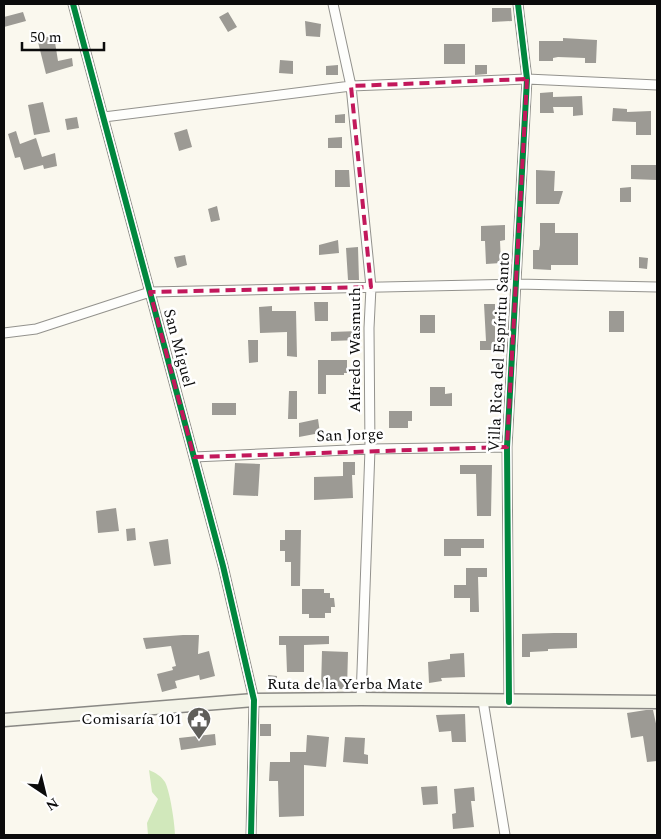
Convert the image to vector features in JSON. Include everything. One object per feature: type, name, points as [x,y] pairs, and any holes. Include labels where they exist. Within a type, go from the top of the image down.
[{"type":"main road","name":"Ruta de la Yerba Mate","points":[[4,720],[254,700],[361,699],[657,702]]},
{"type":"street","name":"San Miguel","points":[[73,4],[223,566],[254,700],[251,835]]},
{"type":"street","name":"Alfredo Wasmuth","points":[[333,4],[351,86],[370,287],[368,328],[370,449],[361,699]]},
{"type":"street","name":"Villa Rica del Espíritu Santo","points":[[509,702],[506,447],[526,79],[518,4]]},
{"type":"street","points":[[104,118],[351,86],[526,79],[657,85]]},
{"type":"street","points":[[4,333],[36,329],[150,292],[516,284],[657,287]]},
{"type":"street","name":"San Jorge","points":[[194,457],[370,449],[506,447]]},
{"type":"street","points":[[483,701],[505,835]]},
{"type":"highlighted area","points":[[527,79],[507,447],[194,457],[150,292],[371,287],[351,86]]},
{"type":"green space","points":[[149,770],[160,776],[167,786],[175,835],[148,835],[147,823],[158,799],[152,792]]},
{"type":"building","points":[[492,8],[511,8],[512,21],[492,22]]},
{"type":"building","points":[[23,12],[26,21],[4,27],[4,17]]},
{"type":"building","points":[[228,12],[237,27],[228,32],[219,17]]},
{"type":"building","points":[[305,21],[321,24],[320,37],[306,36]]},
{"type":"building","points":[[54,36],[58,61],[72,58],[73,66],[46,74],[37,38]]},
{"type":"building","points":[[563,38],[597,40],[596,63],[585,63],[585,58],[558,57],[553,58],[553,61],[539,61],[539,41],[563,41]]},
{"type":"building","points":[[444,44],[465,44],[465,64],[444,64]]},
{"type":"building","points":[[280,60],[293,61],[293,74],[279,73]]},
{"type":"building","points":[[338,65],[338,75],[326,75],[326,66]]},
{"type":"building","points":[[475,65],[487,65],[487,74],[475,75]]},
{"type":"building","points":[[553,92],[553,97],[582,96],[583,115],[573,116],[573,107],[553,107],[554,113],[540,113],[540,93]]},
{"type":"building","points":[[43,102],[50,132],[34,135],[28,105]]},
{"type":"building","points":[[613,108],[627,109],[627,112],[651,111],[651,135],[636,135],[636,122],[612,121]]},
{"type":"building","points":[[345,114],[345,123],[335,123],[335,115]]},
{"type":"building","points":[[77,117],[79,128],[67,130],[65,119]]},
{"type":"building","points":[[187,129],[192,147],[179,151],[174,133]]},
{"type":"building","points":[[16,131],[20,144],[36,138],[42,157],[55,153],[57,166],[44,169],[43,165],[24,170],[20,157],[15,158],[8,134]]},
{"type":"building","points":[[342,137],[342,148],[328,148],[328,138]]},
{"type":"building","points":[[631,165],[657,165],[657,180],[631,179]]},
{"type":"building","points":[[335,170],[349,170],[350,187],[335,187]]},
{"type":"building","points":[[536,170],[555,171],[554,191],[563,191],[559,204],[536,204]]},
{"type":"building","points":[[631,187],[631,202],[620,202],[620,188]]},
{"type":"building","points":[[217,206],[220,220],[211,222],[208,209]]},
{"type":"building","points":[[540,223],[555,223],[555,233],[578,233],[578,265],[551,265],[551,270],[533,269],[533,250],[539,250],[540,245]]},
{"type":"building","points":[[505,225],[505,240],[500,241],[501,263],[486,264],[485,241],[481,241],[481,226]]},
{"type":"building","points":[[338,240],[339,253],[319,255],[319,245]]},
{"type":"building","points":[[358,247],[359,280],[348,280],[346,248]]},
{"type":"building","points":[[185,255],[187,265],[177,268],[174,257]]},
{"type":"building","points":[[639,257],[648,258],[647,269],[639,268]]},
{"type":"building","points":[[314,302],[328,302],[328,321],[315,321]]},
{"type":"building","points":[[484,304],[495,304],[495,350],[480,350],[480,341],[486,341]]},
{"type":"building","points":[[272,306],[272,311],[296,311],[297,357],[287,356],[287,332],[260,333],[259,307]]},
{"type":"building","points":[[609,311],[624,311],[624,332],[609,332]]},
{"type":"building","points":[[420,315],[435,315],[435,333],[420,333]]},
{"type":"building","points":[[359,331],[359,340],[331,341],[331,332]]},
{"type":"building","points":[[248,340],[258,340],[258,362],[249,363]]},
{"type":"building","points":[[318,360],[347,360],[347,373],[344,373],[344,375],[326,375],[326,394],[318,394]]},
{"type":"building","points":[[430,387],[445,387],[445,394],[452,393],[452,406],[430,406]]},
{"type":"building","points":[[289,391],[297,391],[297,419],[288,419]]},
{"type":"building","points":[[212,403],[236,403],[236,415],[212,415]]},
{"type":"building","points":[[389,411],[412,411],[412,421],[408,421],[408,428],[389,428]]},
{"type":"building","points":[[318,419],[320,433],[299,437],[299,423]]},
{"type":"building","points":[[343,462],[355,462],[355,475],[352,475],[353,498],[314,500],[314,477],[343,476]]},
{"type":"building","points":[[235,463],[260,464],[258,496],[233,495]]},
{"type":"building","points":[[460,465],[492,465],[491,516],[477,516],[476,474],[460,474]]},
{"type":"building","points":[[116,508],[119,531],[98,533],[96,511]]},
{"type":"building","points":[[135,528],[136,540],[127,541],[126,529]]},
{"type":"building","points":[[285,530],[301,530],[300,586],[291,586],[291,562],[285,562],[285,551],[280,551],[280,540],[285,540]]},
{"type":"building","points":[[168,539],[171,564],[154,566],[149,542]]},
{"type":"building","points":[[444,539],[484,539],[484,548],[461,548],[461,556],[444,556]]},
{"type":"building","points":[[466,568],[487,568],[487,577],[478,577],[479,612],[470,612],[470,598],[454,598],[454,585],[466,585]]},
{"type":"building","points":[[302,589],[324,589],[324,593],[330,593],[330,598],[334,598],[335,607],[331,607],[331,613],[325,613],[325,618],[309,618],[309,614],[302,614]]},
{"type":"building","points":[[577,633],[577,648],[548,649],[548,651],[530,652],[530,657],[522,657],[522,634]]},
{"type":"building","points":[[199,635],[198,654],[209,651],[215,676],[200,680],[199,675],[175,681],[177,688],[162,692],[157,674],[173,670],[172,667],[176,666],[171,646],[146,649],[143,638]]},
{"type":"building","points":[[279,636],[329,636],[329,644],[304,645],[304,672],[287,672],[286,645],[279,645]]},
{"type":"building","points":[[322,651],[348,652],[347,689],[321,689]]},
{"type":"building","points":[[464,653],[465,677],[441,678],[442,681],[429,683],[428,662],[450,659],[450,654]]},
{"type":"building","points":[[268,675],[277,676],[277,690],[268,689]]},
{"type":"building","points":[[653,710],[657,728],[657,761],[647,762],[643,736],[631,738],[627,713]]},
{"type":"building","points":[[465,714],[466,742],[452,742],[451,731],[439,732],[436,715]]},
{"type":"building","points":[[260,724],[271,724],[271,736],[260,736]]},
{"type":"building","points":[[215,734],[216,745],[181,750],[179,738]]},
{"type":"building","points":[[307,735],[329,737],[326,767],[304,765],[304,816],[279,817],[278,781],[269,781],[270,762],[290,762],[290,752],[306,752]]},
{"type":"building","points":[[345,737],[365,738],[364,754],[368,755],[368,764],[343,762]]},
{"type":"building","points":[[437,786],[438,804],[423,805],[421,787]]},
{"type":"building","points":[[474,787],[475,801],[471,801],[474,827],[453,829],[452,814],[456,813],[454,789]]},
{"type":"cycle path","points":[[73,4],[223,566],[254,700],[251,835]]},
{"type":"cycle path","points":[[509,702],[507,447],[527,79],[518,4]]},
{"type":"place","name":"Comisaría 101","points":[[199,740]]}]
